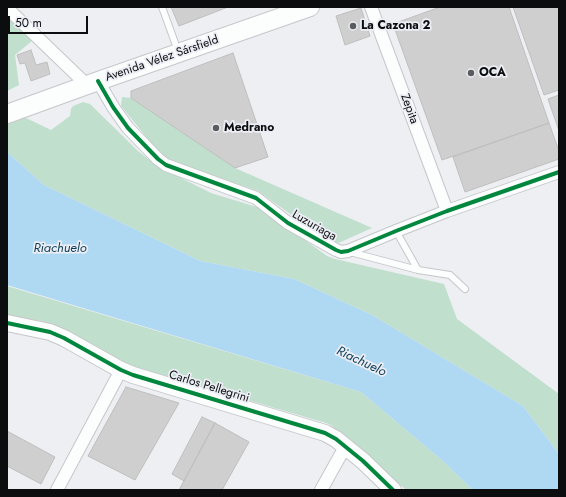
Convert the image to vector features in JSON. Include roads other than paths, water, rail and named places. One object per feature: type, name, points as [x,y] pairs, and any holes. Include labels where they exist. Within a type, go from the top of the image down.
[{"type":"main road","name":"Avenida Vélez Sársfield","points":[[11,113],[310,7]]},
{"type":"street","name":"Zepita","points":[[371,7],[446,211]]},
{"type":"street","name":"Luzuriaga","points":[[7,8],[93,83],[128,128],[158,159],[166,165],[256,198],[288,224],[336,250],[348,252]]},
{"type":"street","points":[[348,252],[446,211],[559,172]]},
{"type":"street","name":"Carlos Pellegrini","points":[[7,323],[50,332],[64,338],[121,370],[325,433],[336,439],[363,461],[394,490]]},
{"type":"street","points":[[57,490],[121,370]]},
{"type":"street","points":[[321,490],[345,447]]},
{"type":"lane","points":[[162,7],[178,53]]},
{"type":"lane","points":[[396,231],[418,270]]},
{"type":"lane","points":[[348,252],[418,270],[450,275],[465,289]]},
{"type":"water","name":"Riachuelo","points":[[7,152],[44,185],[200,261],[294,279],[372,315],[523,406],[559,454],[559,490],[473,490],[443,461],[361,392],[7,285]]},
{"type":"place","name":"La Cazona 2","points":[[353,26]]},
{"type":"place","name":"OCA","points":[[471,73]]},
{"type":"place","name":"Medrano","points":[[216,128]]}]
